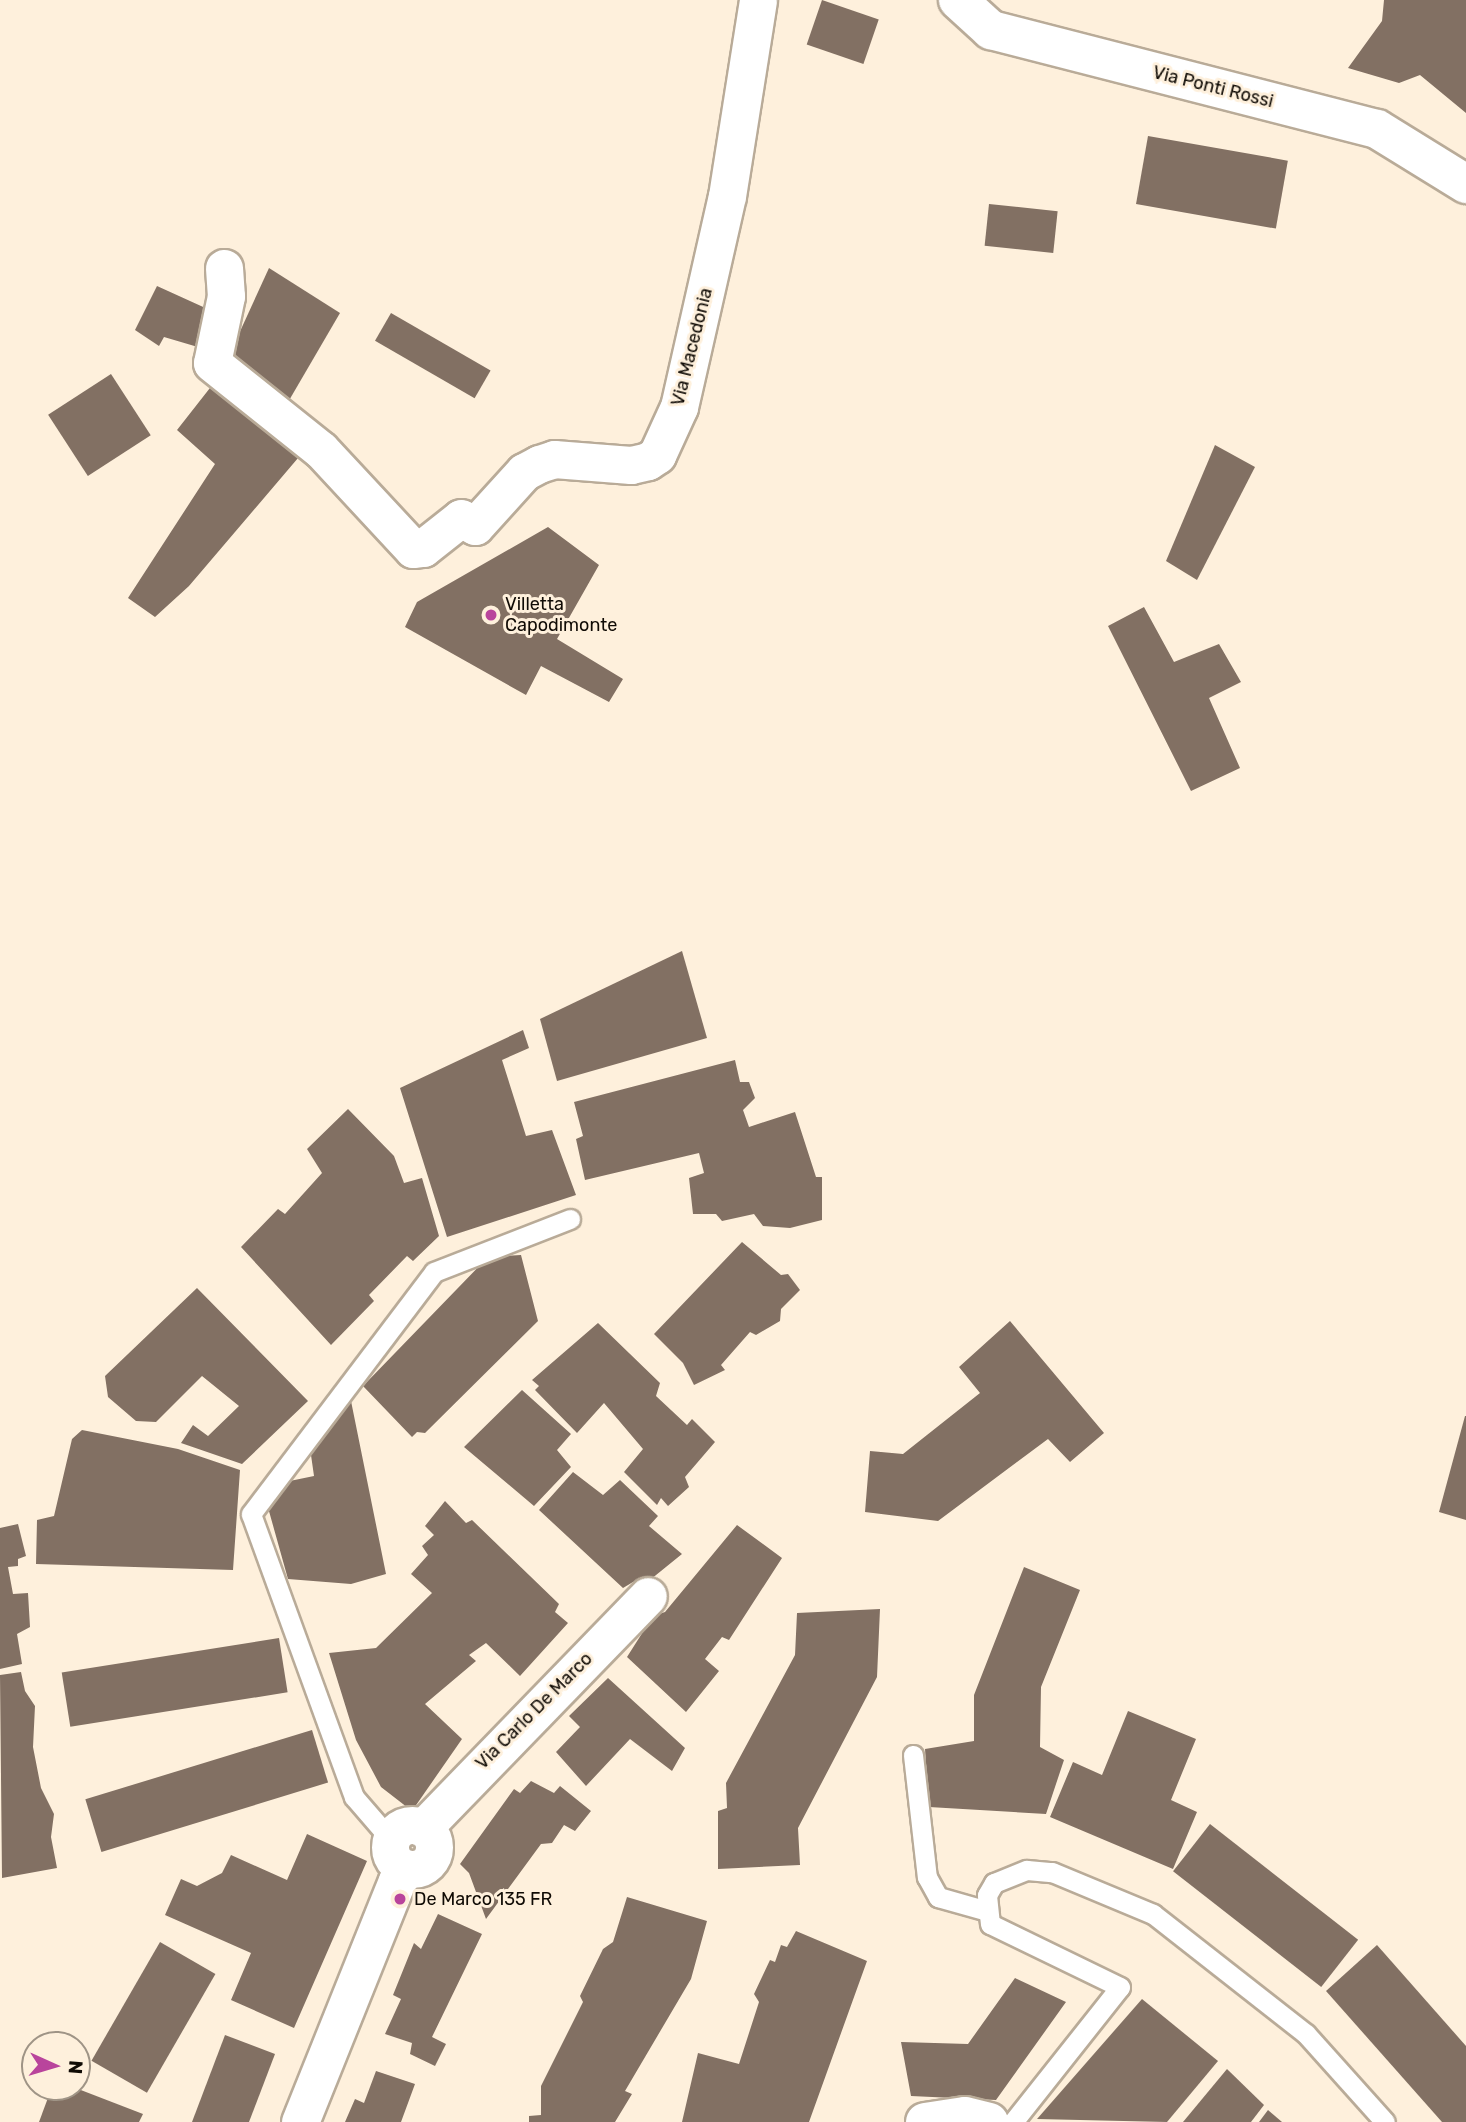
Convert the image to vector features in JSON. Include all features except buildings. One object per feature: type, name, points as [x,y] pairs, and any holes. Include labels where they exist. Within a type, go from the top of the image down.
[{"type":"street","name":"Via Macedonia","points":[[224,268],[225,307],[212,363],[321,450],[413,549],[423,548],[461,518],[475,526],[524,472],[538,464],[554,459],[631,465],[648,461],[657,454],[679,407],[727,196],[758,0]]},
{"type":"street","name":"Via Ponti Rossi","points":[[958,0],[990,30],[1377,129],[1466,184]]},
{"type":"street","name":"Via Carlo De Marco","points":[[300,2122],[403,1856],[648,1596]]},
{"type":"street","points":[[925,2122],[965,2116],[989,2122]]},
{"type":"lane","points":[[403,1856],[354,1797],[251,1514],[434,1272],[570,1219]]},
{"type":"lane","points":[[913,1755],[927,1877],[938,1897],[987,1911]]},
{"type":"lane","points":[[1013,2122],[1119,1987],[990,1924],[987,1895],[995,1883],[1027,1870],[1052,1872],[1153,1914],[1306,2034],[1385,2122]]},
{"type":"place","name":"Villetta Capodimonte","points":[[491,615]]},
{"type":"place","name":"De Marco 135 FR","points":[[400,1899]]}]
